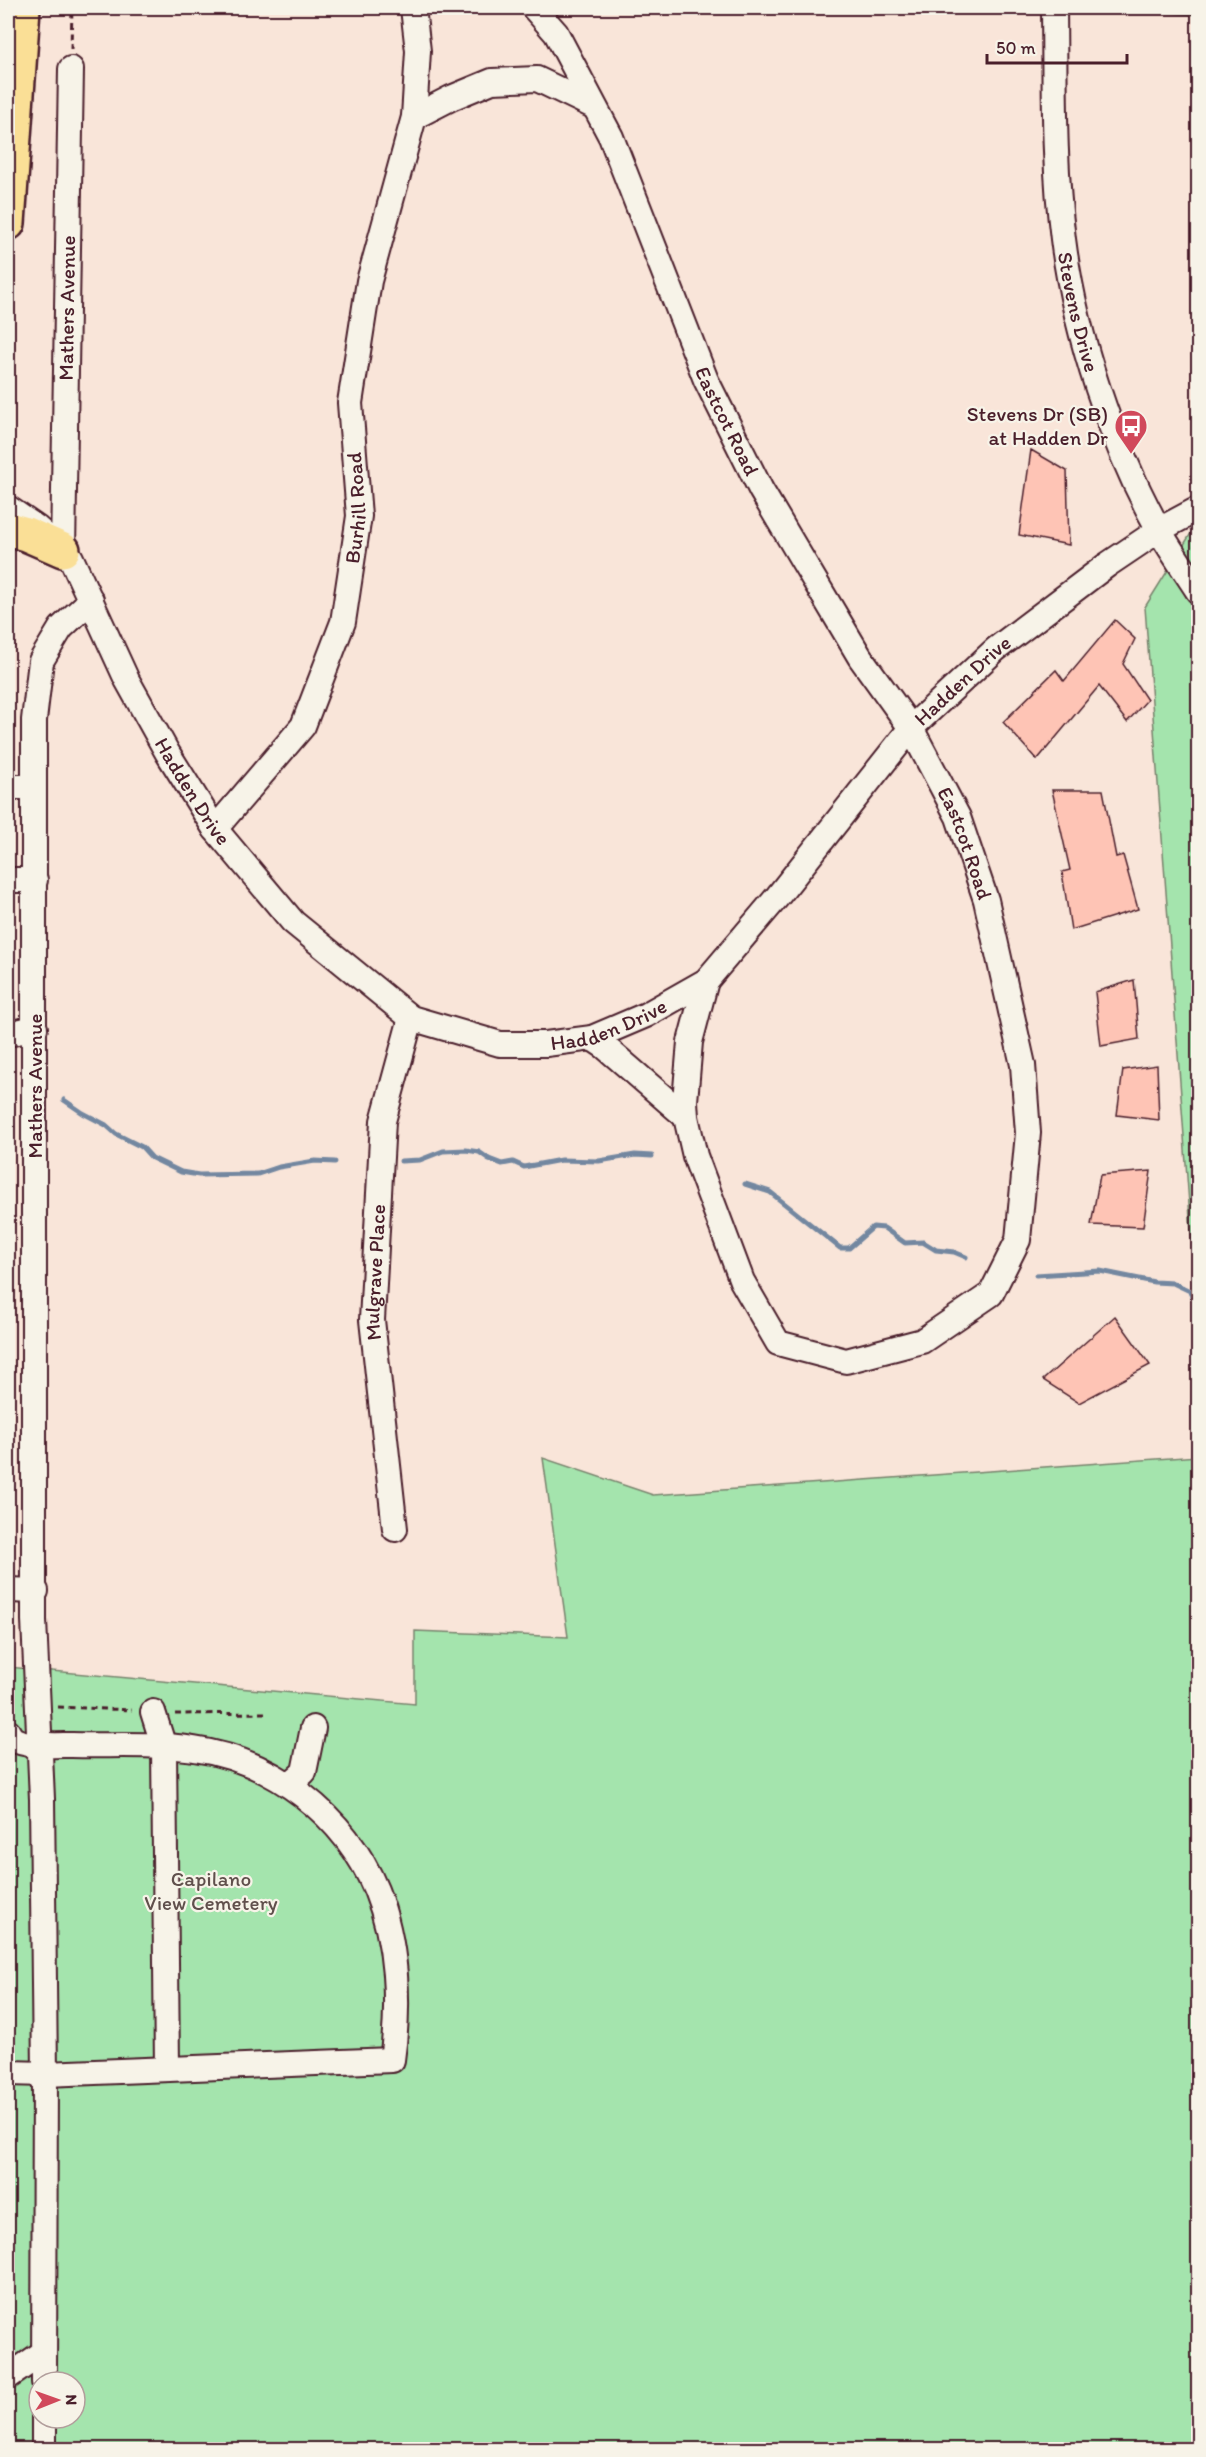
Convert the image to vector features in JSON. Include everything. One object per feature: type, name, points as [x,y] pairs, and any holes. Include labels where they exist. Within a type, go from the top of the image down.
[{"type":"highway","points":[[8,223],[23,8]]},
{"type":"highway","points":[[8,529],[63,550]]},
{"type":"street","name":"Burhill Road","points":[[215,829],[303,726],[343,622],[359,516],[350,403],[369,280],[414,117],[418,51],[413,8]]},
{"type":"street","name":"Eastcot Road","points":[[534,8],[556,33],[611,137],[706,380],[762,490],[860,657],[911,728],[958,817],[986,900],[1023,1065],[1028,1133],[1018,1240],[991,1294],[922,1341],[846,1361],[778,1343],[742,1281],[695,1156],[686,1118],[685,1101],[690,1042],[706,981]]},
{"type":"street","name":"Stevens Drive","points":[[1054,8],[1056,164],[1063,240],[1083,339],[1117,440],[1159,530],[1198,591]]},
{"type":"street","name":"Mathers Avenue","points":[[63,550],[71,69]]},
{"type":"street","points":[[414,117],[492,81],[537,80],[593,106]]},
{"type":"street","name":"Hadden Drive","points":[[8,508],[63,550],[78,570],[127,680],[167,752],[215,829],[293,922],[411,1018],[500,1044],[546,1044],[591,1038],[646,1015],[706,981],[778,896],[911,728],[996,649],[1107,566],[1159,530],[1198,509]]},
{"type":"street","name":"Mathers Avenue","points":[[44,2370],[45,2074],[40,1745],[34,1620],[36,1591],[34,720],[41,661],[61,628],[91,600]]},
{"type":"street","points":[[8,787],[34,787]]},
{"type":"street","points":[[8,880],[34,880]]},
{"type":"street","name":"Mulgrave Place","points":[[395,1529],[372,1320],[383,1120],[411,1018]]},
{"type":"street","points":[[8,1034],[35,1028]]},
{"type":"street","points":[[591,1038],[604,1046],[686,1118]]},
{"type":"street","points":[[8,1590],[36,1591]]},
{"type":"street","points":[[153,1712],[164,1747],[166,2069]]},
{"type":"street","points":[[289,1785],[304,1773],[313,1728]]},
{"type":"street","points":[[8,1732],[14,1739],[40,1745],[194,1748],[230,1756],[262,1768],[289,1785],[315,1806],[340,1832],[376,1889],[387,1925],[396,1984],[396,2033],[392,2060],[45,2074],[8,2073]]},
{"type":"street","points":[[8,2377],[44,2352]]},
{"type":"street","points":[[44,2430],[44,2450]]},
{"type":"path","points":[[71,69],[72,8]]},
{"type":"path","points":[[38,1706],[175,1714],[269,1713]]},
{"type":"green space","points":[[1090,8],[1198,8],[1198,15]]},
{"type":"green space","points":[[1198,522],[1198,1326],[1145,607]]},
{"type":"green space","name":"Capilano View Cemetery","points":[[1198,1456],[1198,2449],[8,2449],[8,1667],[415,1704],[415,1631],[568,1637],[543,1458],[653,1495]]},
{"type":"building","points":[[1031,450],[1067,471],[1069,545],[1019,535]]},
{"type":"building","points":[[1115,620],[1135,639],[1123,664],[1147,700],[1127,722],[1099,686],[1037,760],[1003,722],[1056,670],[1064,681]]},
{"type":"building","points":[[1052,790],[1103,790],[1116,857],[1123,855],[1138,909],[1071,930],[1062,872],[1070,870]]},
{"type":"building","points":[[1134,980],[1139,1039],[1101,1046],[1095,992]]},
{"type":"building","points":[[1157,1065],[1159,1120],[1117,1115],[1123,1070]]},
{"type":"building","points":[[1151,1171],[1143,1227],[1091,1225],[1100,1175]]},
{"type":"building","points":[[1115,1316],[1150,1365],[1079,1403],[1043,1380]]},
{"type":"waterway","points":[[64,1100],[106,1125],[116,1134],[142,1147],[152,1158],[181,1172],[199,1175],[258,1174],[279,1167],[315,1161],[335,1162]]},
{"type":"waterway","points":[[401,1161],[420,1160],[443,1151],[466,1150],[479,1152],[502,1164],[513,1162],[524,1167],[561,1160],[599,1161],[635,1155],[652,1156]]},
{"type":"waterway","points":[[745,1184],[770,1192],[840,1248],[849,1248],[873,1227],[884,1228],[905,1243],[923,1242],[936,1250],[954,1252],[966,1257]]},
{"type":"waterway","points":[[1036,1275],[1100,1271],[1154,1282],[1173,1283],[1190,1291],[1198,1303]]},
{"type":"place","name":"Stevens Dr (SB) at Hadden Dr","points":[[1131,455]]}]
